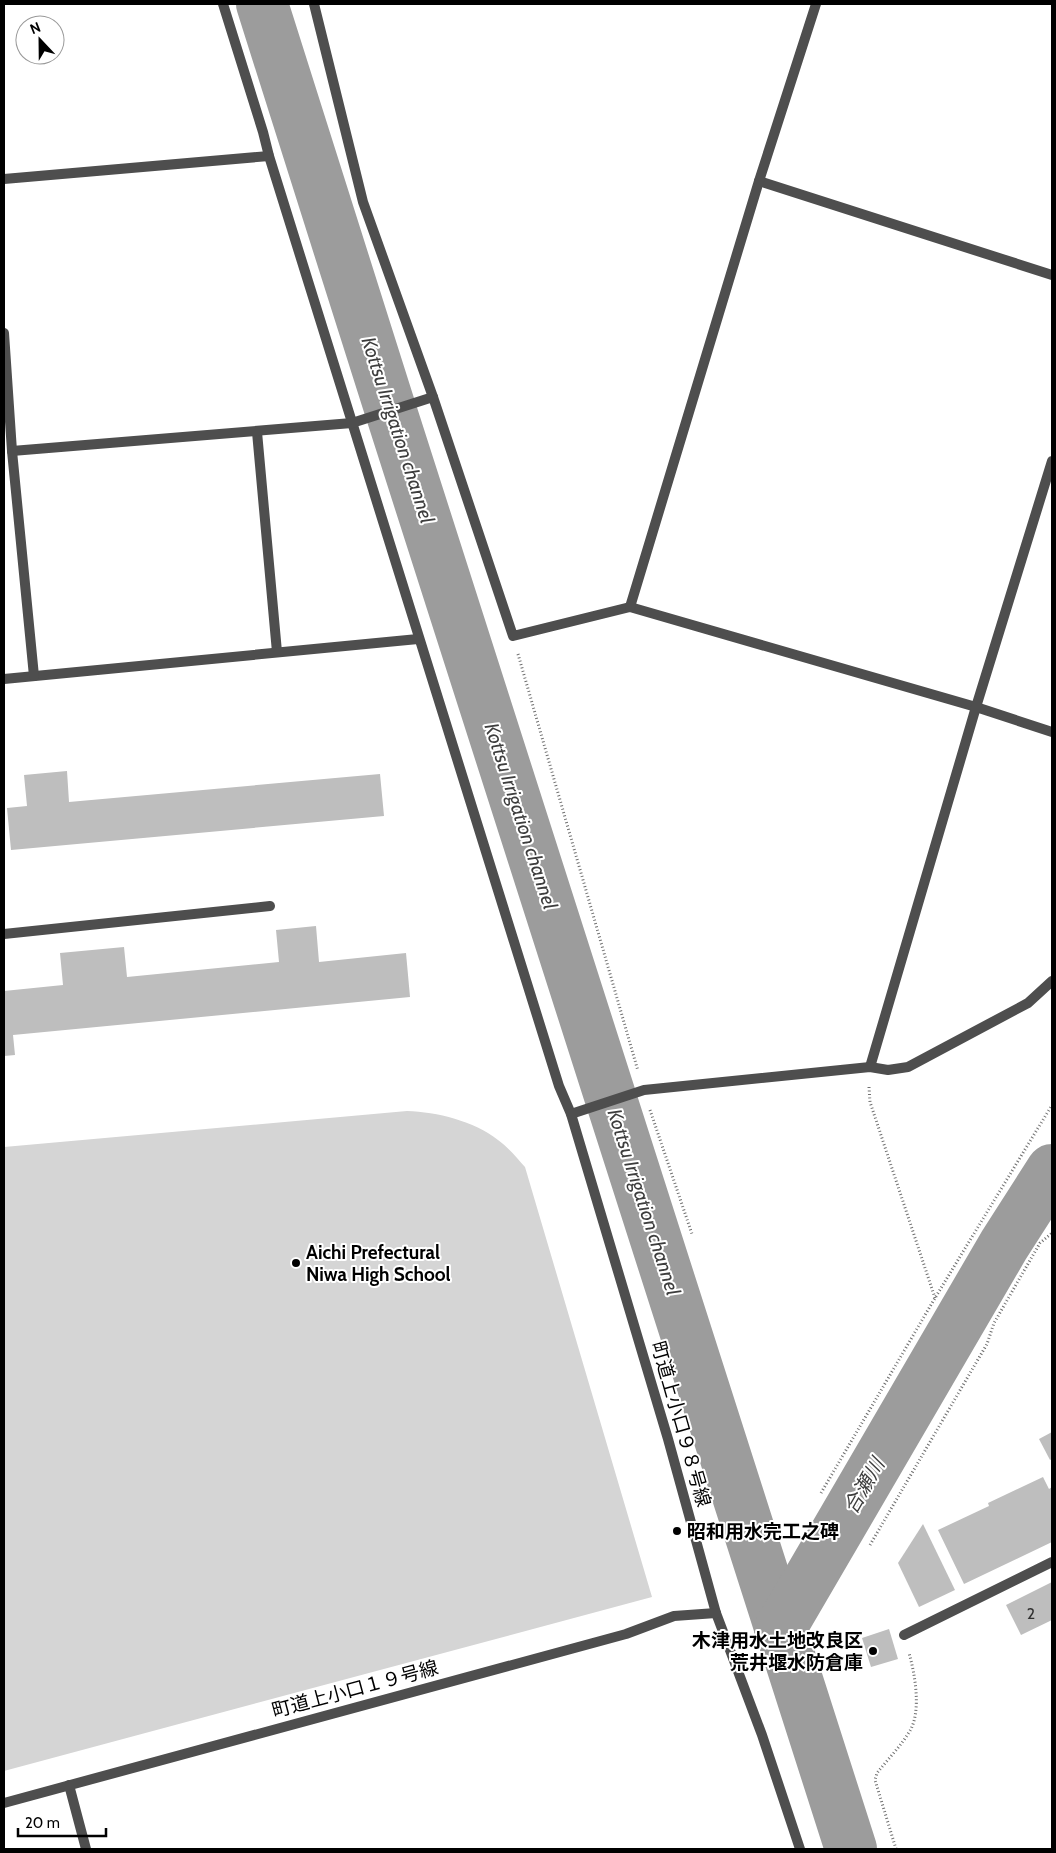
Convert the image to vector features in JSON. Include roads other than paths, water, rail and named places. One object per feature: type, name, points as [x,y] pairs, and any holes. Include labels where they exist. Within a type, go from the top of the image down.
[{"type":"street","name":"町道上小口９８号線","points":[[223,4],[264,132],[269,156],[418,639],[559,1086],[571,1117],[668,1439],[716,1613],[762,1735],[800,1849]]},
{"type":"street","points":[[314,4],[363,202],[433,397],[514,636],[630,607],[976,707],[1052,732]]},
{"type":"street","points":[[630,607],[759,181],[816,4]]},
{"type":"street","points":[[4,179],[269,156]]},
{"type":"street","points":[[759,181],[1052,275]]},
{"type":"street","points":[[4,333],[8,452],[34,676]]},
{"type":"street","points":[[8,452],[352,423],[433,397]]},
{"type":"street","points":[[257,432],[277,652]]},
{"type":"street","points":[[870,1067],[976,707],[1052,461]]},
{"type":"street","points":[[4,679],[418,639]]},
{"type":"street","points":[[4,934],[270,906]]},
{"type":"street","points":[[571,1117],[586,1108],[640,1092],[870,1067],[888,1070],[908,1067],[1028,1003],[1052,981]]},
{"type":"street","points":[[904,1636],[1052,1562]]},
{"type":"street","name":"町道上小口１９号線","points":[[4,1803],[626,1634],[674,1616],[716,1613]]},
{"type":"street","points":[[69,1785],[86,1849]]},
{"type":"waterway","name":"Kottsu Irrigation channel","points":[[262,4],[851,1849]]},
{"type":"waterway","name":"合瀬川","points":[[780,1629],[1004,1245],[1052,1170]]},
{"type":"place","name":"Aichi Prefectural Niwa High School","points":[[296,1263]]},
{"type":"place","name":"昭和用水完工之碑","points":[[677,1531]]},
{"type":"place","name":"木津用水土地改良区 荒井堰水防倉庫","points":[[873,1651]]}]
